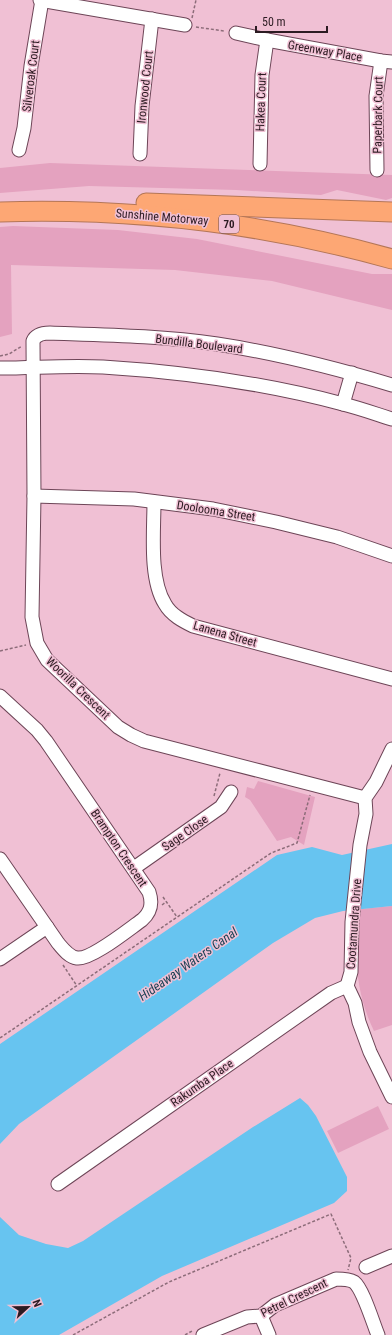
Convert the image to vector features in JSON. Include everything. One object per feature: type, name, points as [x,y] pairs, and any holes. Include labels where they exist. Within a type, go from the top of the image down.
[{"type":"highway","points":[[64,211],[75,203],[115,202],[392,212]]},
{"type":"highway","name":"Sunshine Motorway","points":[[0,212],[64,211],[145,214],[220,223],[323,241],[392,259]]},
{"type":"street","points":[[41,0],[90,4],[152,19],[188,25]]},
{"type":"street","name":"Silveroak Court","points":[[19,150],[24,128],[31,66],[41,0]]},
{"type":"street","name":"Ironwood Court","points":[[140,154],[142,106],[152,19]]},
{"type":"street","name":"Greenway Place","points":[[236,33],[387,62]]},
{"type":"street","name":"Hakea Court","points":[[260,164],[262,75],[267,40]]},
{"type":"street","name":"Paperbark Court","points":[[377,170],[376,96],[387,62]]},
{"type":"street","name":"Bundilla Boulevard","points":[[33,368],[34,337],[43,334],[138,336],[217,344],[289,358],[352,373],[392,385]]},
{"type":"street","points":[[0,368],[65,366],[103,367],[162,372],[234,381],[343,404],[392,419]]},
{"type":"street","name":"Woorilla Crescent","points":[[33,368],[34,496],[32,616],[37,643],[47,660],[118,727],[144,741],[365,798]]},
{"type":"street","points":[[343,404],[352,373]]},
{"type":"street","name":"Doolooma Street","points":[[34,496],[134,499],[213,509],[337,537],[392,556]]},
{"type":"street","name":"Lanena Street","points":[[154,502],[154,571],[157,587],[165,605],[178,618],[193,626],[392,680]]},
{"type":"street","name":"Brampton Crescent","points":[[0,696],[37,730],[46,741],[134,868],[149,892],[152,900],[151,907],[148,915],[90,956],[76,958],[67,954],[0,858]]},
{"type":"street","points":[[365,798],[376,782],[392,749]]},
{"type":"street","name":"Sage Close","points":[[134,868],[221,807],[231,792]]},
{"type":"street","name":"Cootamundra Drive","points":[[365,798],[366,814],[360,845],[352,922],[351,972],[348,986],[355,1003],[359,1022],[370,1052],[392,1097]]},
{"type":"street","points":[[0,959],[47,927]]},
{"type":"street","name":"Rakumba Place","points":[[58,1184],[331,993],[348,986]]},
{"type":"street","points":[[366,1267],[392,1256]]},
{"type":"street","name":"Petrel Crescent","points":[[203,1335],[247,1317],[261,1316],[275,1305],[336,1279],[346,1279]]},
{"type":"street","points":[[346,1279],[354,1282],[360,1290],[378,1335]]},
{"type":"street","points":[[261,1316],[268,1335]]},
{"type":"path","points":[[196,0],[188,25],[236,33]]},
{"type":"path","points":[[0,356],[9,354],[26,345]]},
{"type":"path","points":[[0,651],[37,643]]},
{"type":"path","points":[[0,1038],[270,853],[297,843],[312,785]]},
{"type":"path","points":[[63,965],[77,986]]},
{"type":"path","points":[[73,1335],[169,1282],[331,1214],[351,1258],[346,1279]]},
{"type":"shaded area","points":[[50,163],[392,175],[392,198],[386,200],[337,190],[321,195],[236,190],[89,186],[0,193],[0,168]]},
{"type":"shaded area","points":[[13,226],[118,230],[197,239],[372,274],[392,274],[392,310],[272,281],[175,270],[11,265],[12,334],[0,337],[0,227]]},
{"type":"shaded area","points":[[258,781],[315,797],[304,845],[291,837],[277,841],[250,800],[245,797],[247,787],[254,789]]},
{"type":"shaded area","points":[[392,906],[392,1025],[374,1031],[359,987],[357,972],[358,925],[361,909]]},
{"type":"shaded area","points":[[378,1106],[389,1129],[338,1153],[327,1131]]},
{"type":"water","name":"Hideaway Waters Canal","points":[[392,844],[392,906],[343,911],[315,918],[273,943],[19,1124],[0,1144],[0,1044],[277,855],[312,847],[342,855]]},
{"type":"water","points":[[300,1098],[308,1105],[316,1116],[347,1177],[347,1191],[334,1203],[162,1276],[59,1335],[0,1335],[0,1217],[19,1235],[46,1244],[68,1248],[83,1241],[253,1127]]}]
